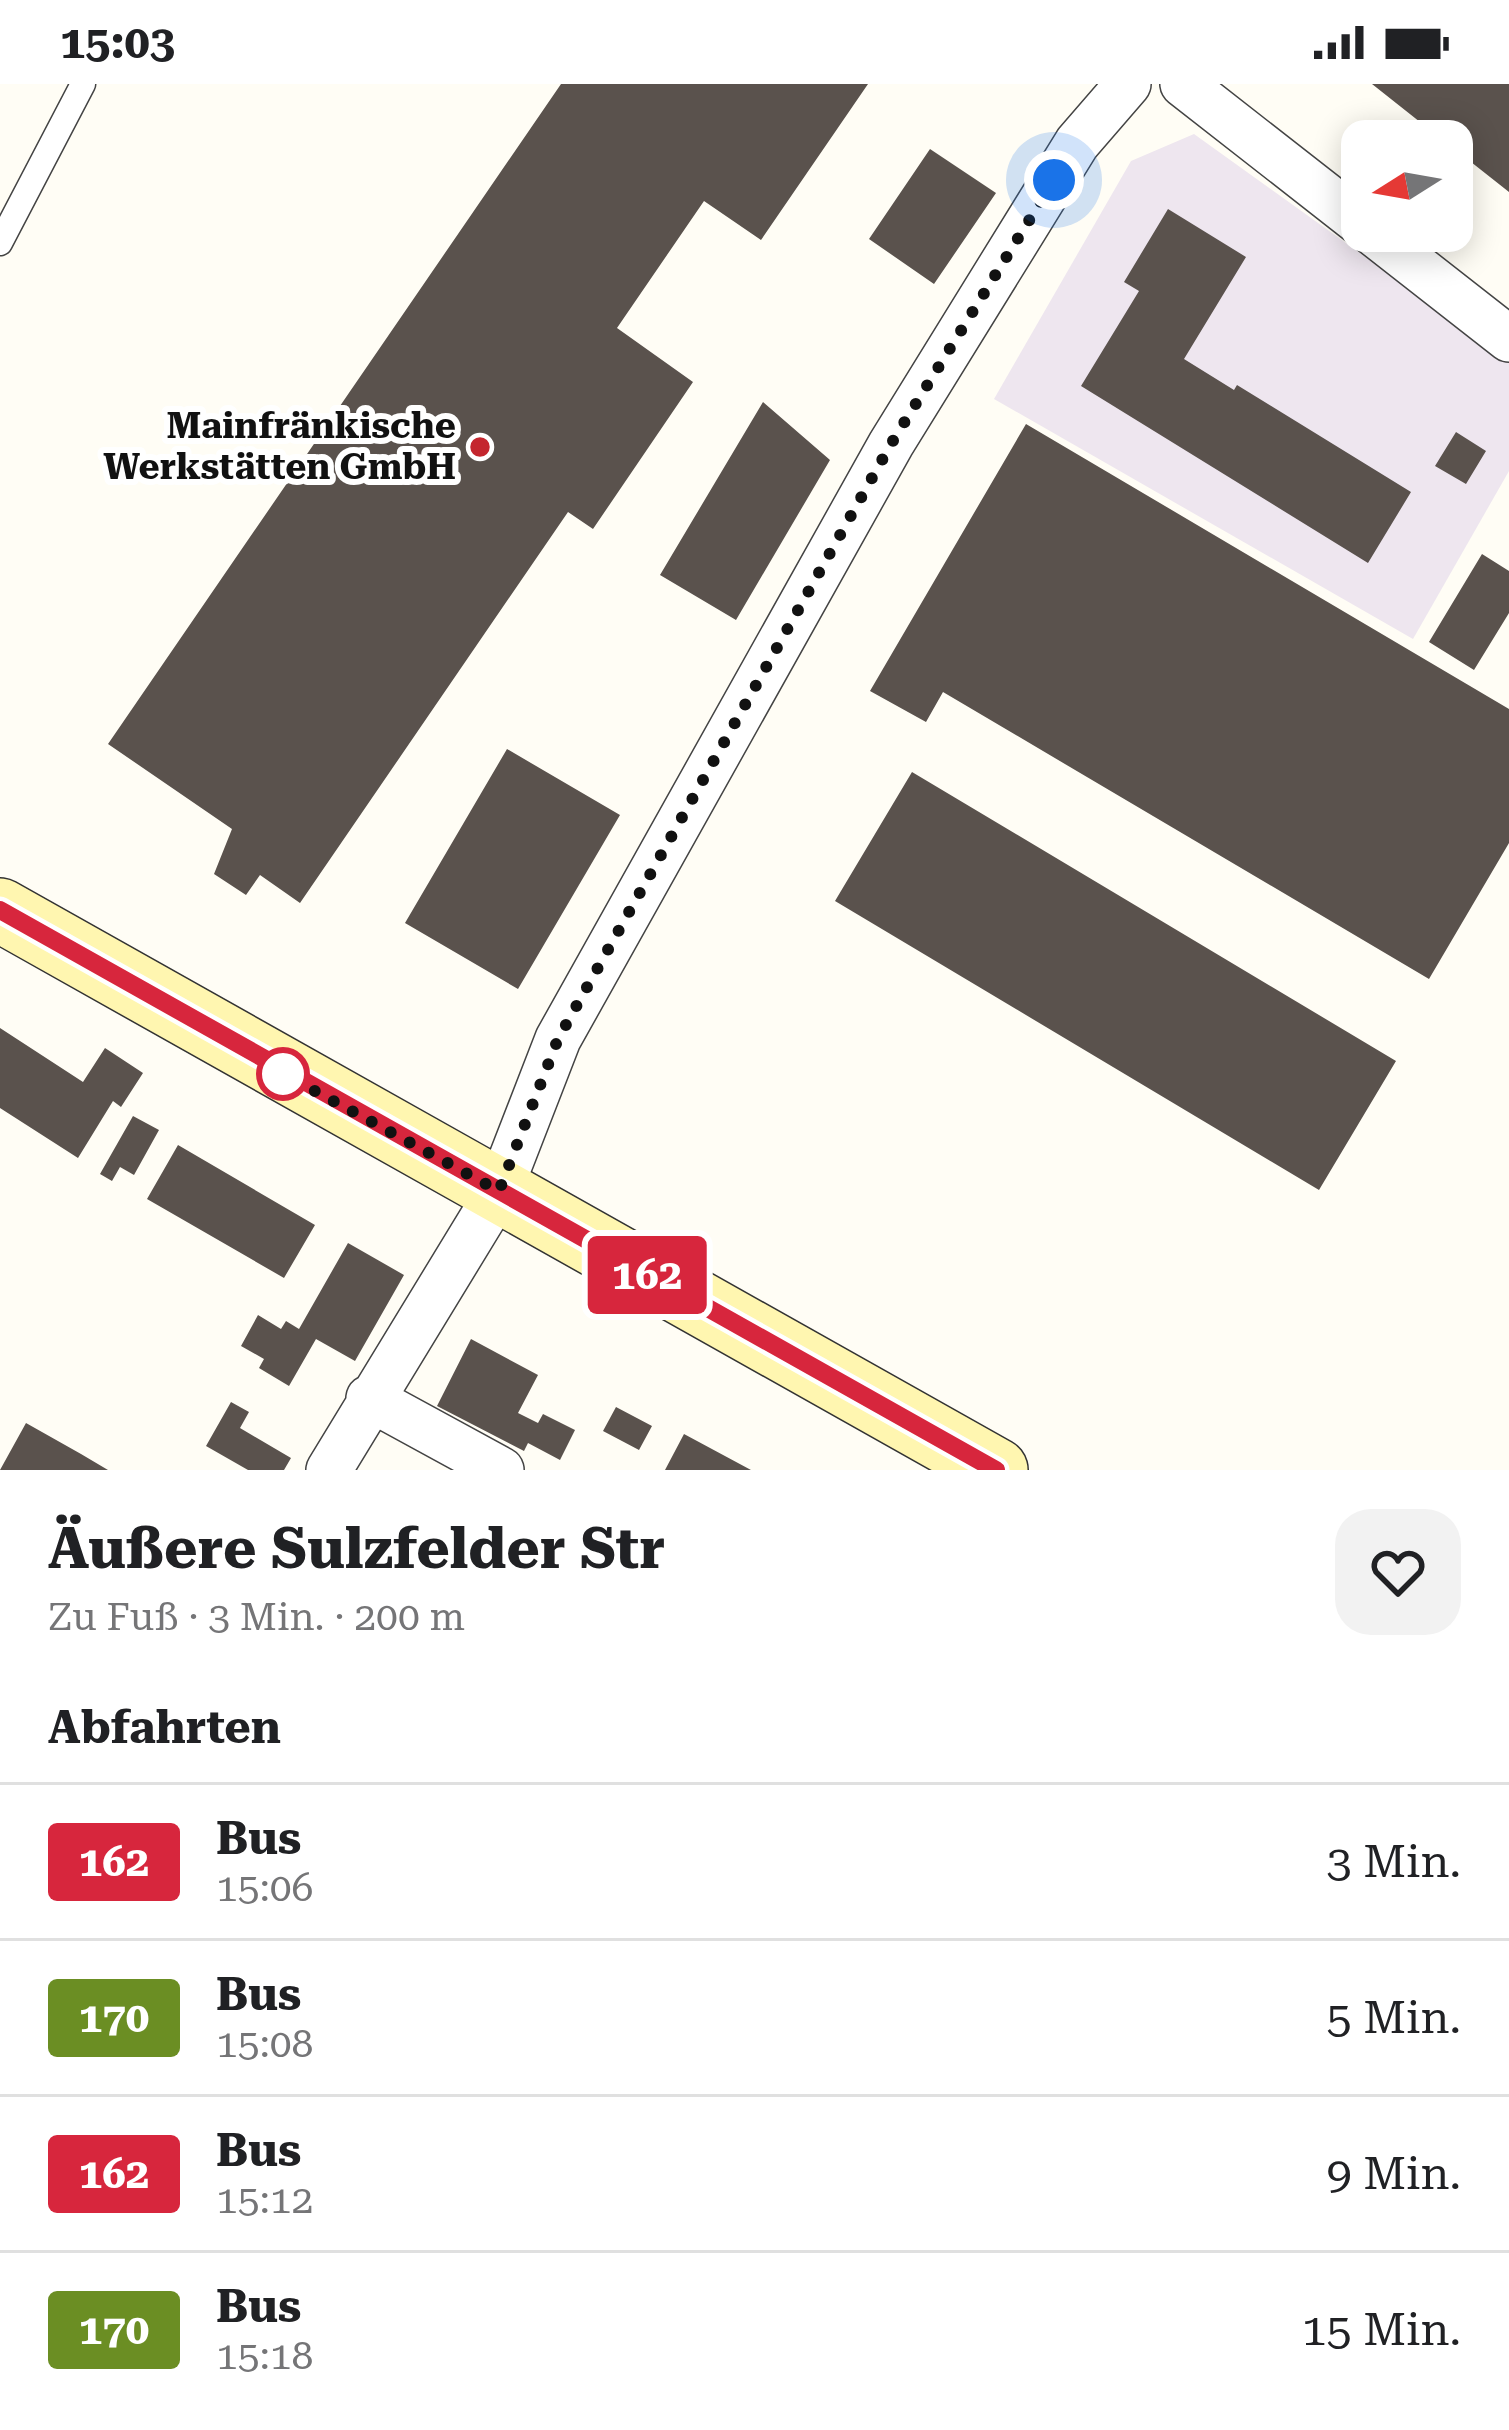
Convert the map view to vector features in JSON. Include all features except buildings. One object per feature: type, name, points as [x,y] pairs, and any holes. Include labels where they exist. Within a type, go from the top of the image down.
[{"type":"main road","points":[[0,910],[996,1470]]},
{"type":"street","points":[[328,1470],[499,1191],[558,1039],[891,444],[1077,142],[1128,84]]},
{"type":"street","points":[[1183,84],[1341,208]]},
{"type":"street","points":[[1398,252],[1509,339]]},
{"type":"street","points":[[369,1398],[501,1470]]},
{"type":"lane","points":[[0,243],[83,84]]},
{"type":"shaded area","points":[[1194,134],[1341,239],[1341,252],[1358,252],[1509,360],[1509,471],[1413,639],[994,399],[1131,161]]},
{"type":"bus line","name":"162","points":[[0,910],[280,1072],[996,1470]]},
{"type":"place","name":"Mainfränkische Werkstätten GmbH","points":[[480,447]]},
{"type":"route","points":[[283,1074],[280,1072],[499,1191],[558,1039],[891,444],[1054,180]]}]
